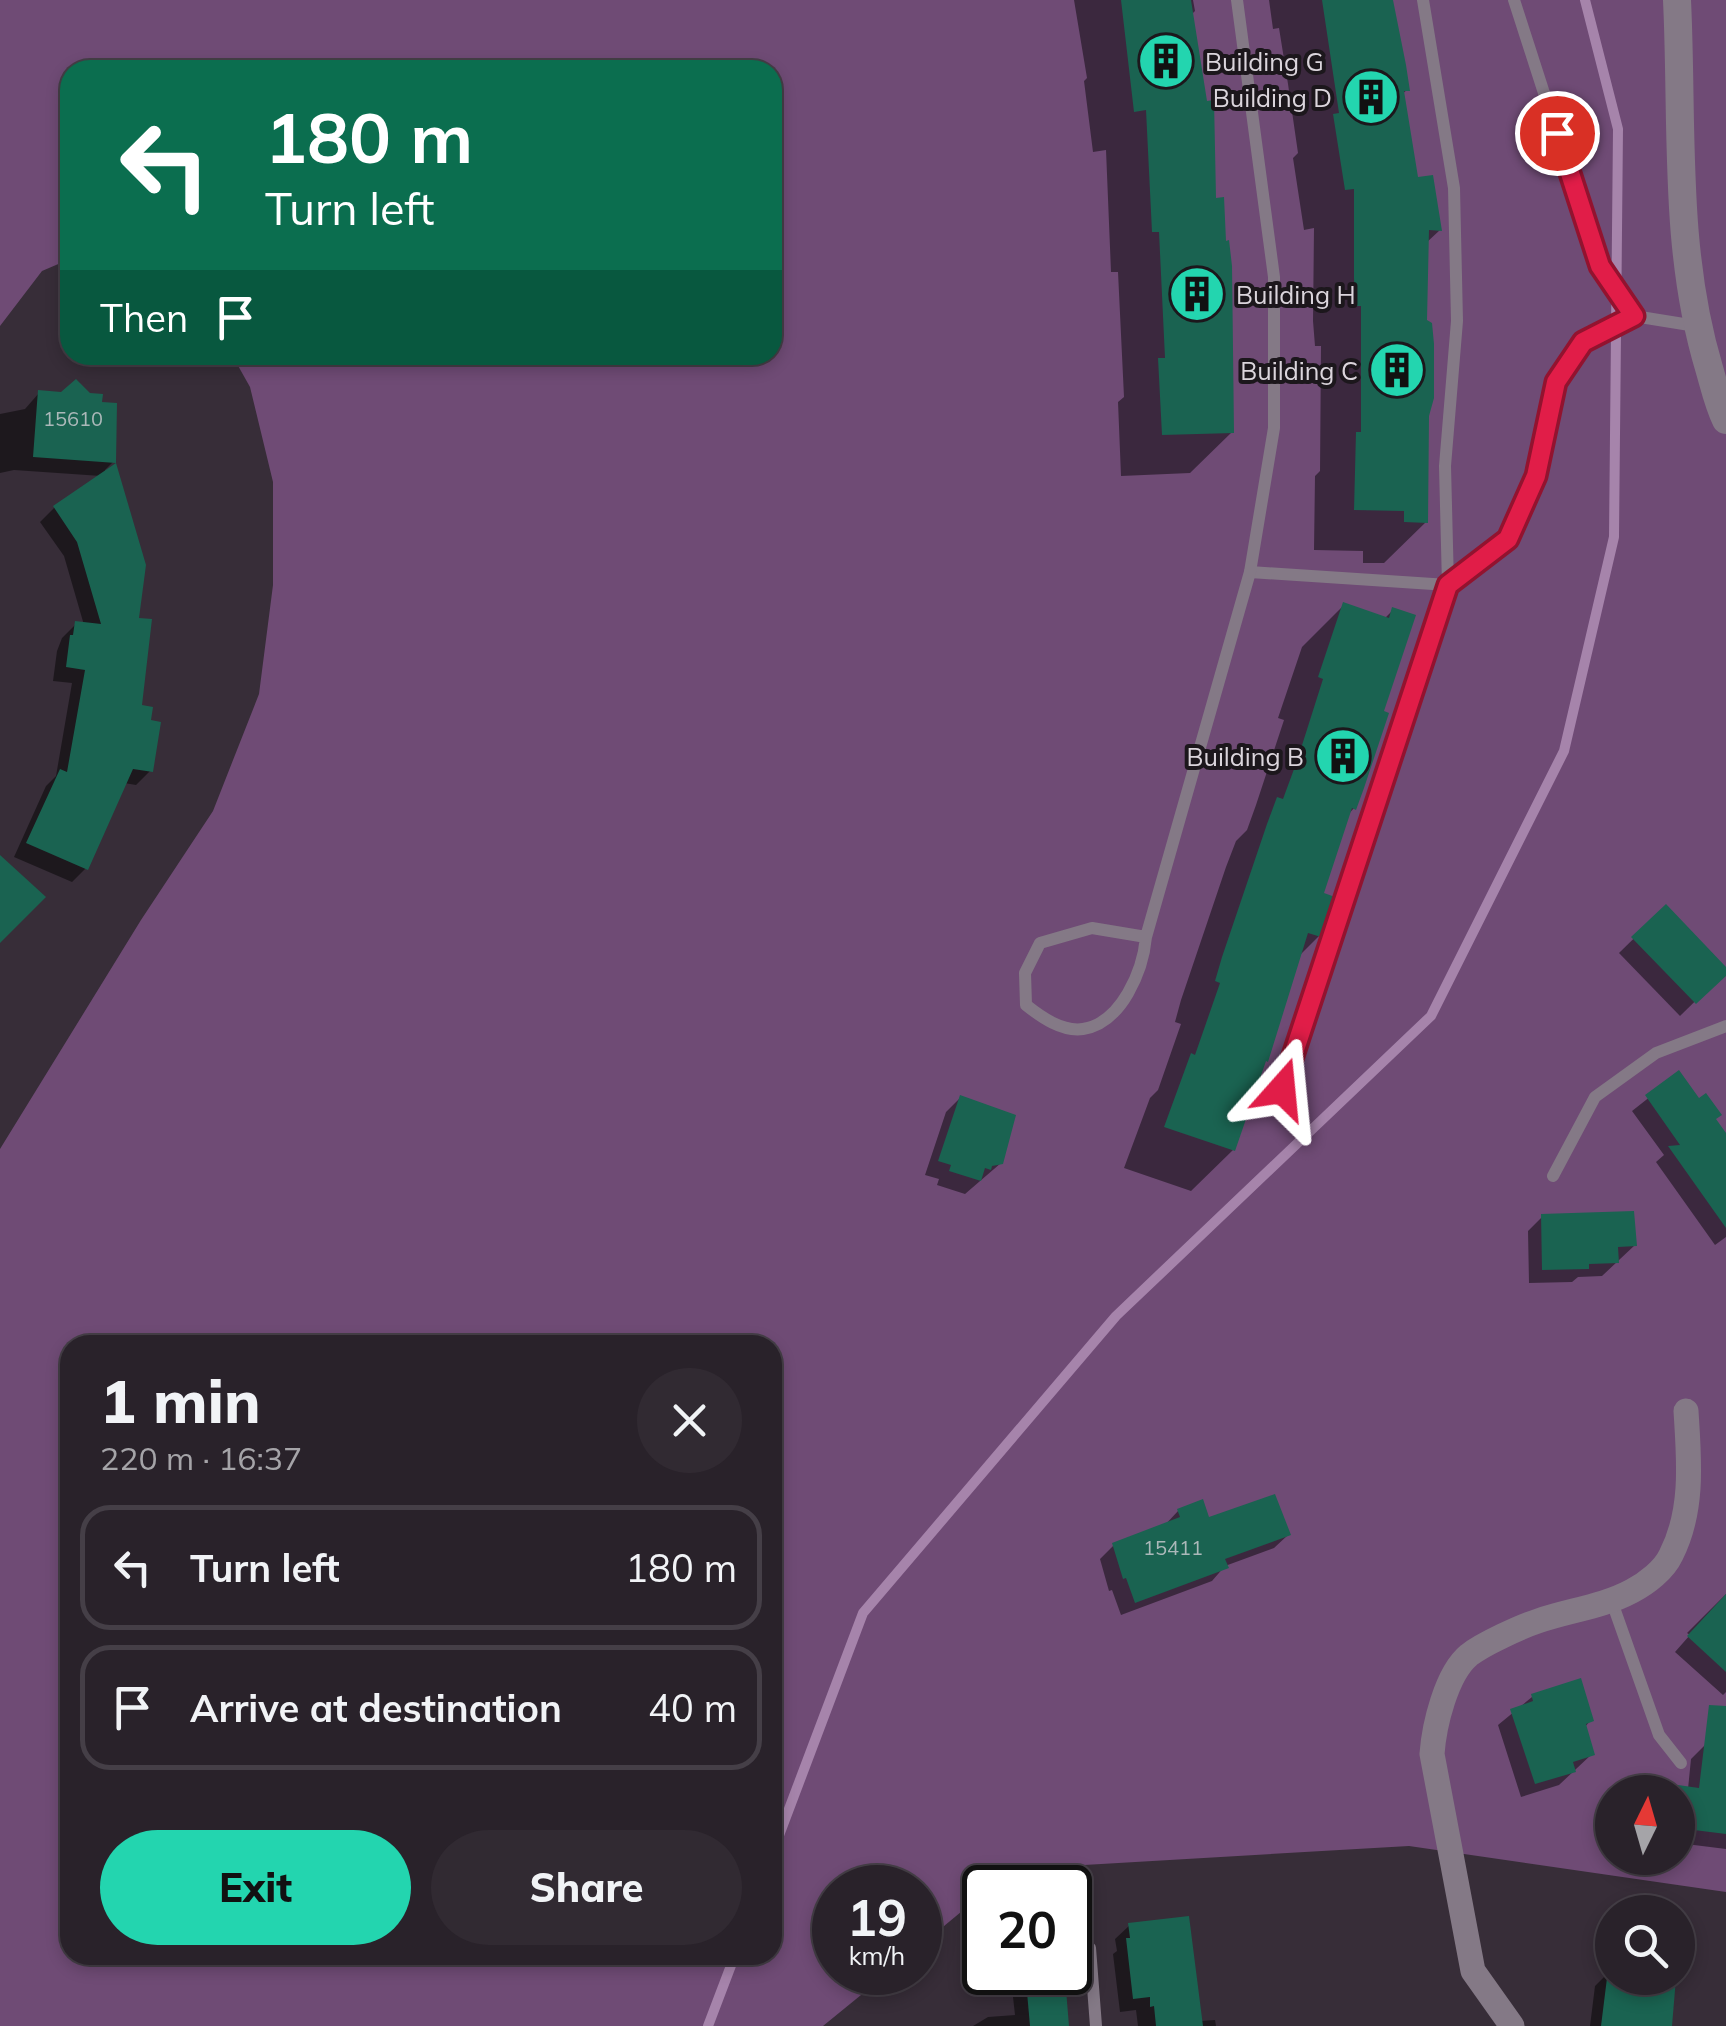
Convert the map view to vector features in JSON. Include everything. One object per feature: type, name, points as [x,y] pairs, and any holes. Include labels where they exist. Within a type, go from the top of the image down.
[{"type":"main road","points":[[1677,0],[1686,270],[1696,326],[1726,420]]},
{"type":"street","points":[[1512,2026],[1473,1970],[1432,1754],[1434,1724],[1442,1699],[1467,1656],[1534,1622],[1612,1602],[1648,1582],[1670,1557],[1684,1517],[1690,1477],[1686,1411]]},
{"type":"lane","points":[[1146,937],[1092,928],[1040,943],[1025,973],[1026,1004],[1048,1022],[1083,1029],[1116,1012],[1144,964],[1146,937],[1250,572],[1274,428],[1274,277],[1237,0]]},
{"type":"lane","points":[[1282,1089],[1448,585],[1445,466],[1457,322],[1454,188],[1423,0]]},
{"type":"lane","points":[[1514,0],[1600,266],[1634,316]]},
{"type":"lane","points":[[1250,572],[1448,585],[1508,539],[1536,476],[1556,382],[1583,342],[1634,316],[1696,326]]},
{"type":"lane","points":[[1554,1176],[1595,1098],[1656,1053],[1726,1026]]},
{"type":"lane","points":[[1612,1602],[1658,1735],[1680,1762]]},
{"type":"lane","points":[[1092,1974],[1096,2026]]},
{"type":"shaded area","points":[[0,0],[1726,0],[1726,1892],[1609,1875],[1695,1875],[1695,1775],[1595,1775],[1595,1873],[1409,1846],[1083,1865],[962,1865],[962,1911],[942,1928],[942,1865],[812,1865],[812,1995],[861,1995],[823,2026],[0,2026],[0,1149],[213,811],[259,694],[273,585],[273,482],[250,387],[238,365],[782,365],[782,60],[60,60],[60,263],[42,271],[0,326]]},
{"type":"building","points":[[1121,0],[1191,0],[1207,101],[1214,100],[1216,198],[1224,197],[1226,241],[1229,240],[1232,266],[1234,433],[1162,435],[1158,358],[1165,358],[1159,232],[1152,232],[1146,110],[1134,112]]},
{"type":"building","points":[[1322,0],[1393,0],[1410,91],[1404,91],[1418,177],[1433,175],[1442,231],[1429,230],[1427,320],[1432,323],[1434,344],[1434,398],[1429,416],[1428,523],[1404,522],[1404,511],[1354,510],[1356,432],[1361,432],[1361,306],[1355,306],[1354,189],[1345,190],[1333,114],[1339,113]]},
{"type":"building","points":[[76,379],[90,393],[103,394],[102,402],[117,403],[116,463],[33,457],[38,390],[61,392]]},
{"type":"building","points":[[116,463],[146,565],[139,618],[152,619],[142,705],[153,707],[151,720],[161,722],[153,772],[133,769],[88,870],[26,843],[60,769],[67,772],[85,670],[66,667],[70,635],[75,621],[101,624],[77,542],[53,506]]},
{"type":"building","points":[[1343,602],[1389,618],[1392,607],[1416,615],[1384,711],[1389,713],[1324,893],[1335,897],[1321,937],[1308,933],[1268,1062],[1235,1151],[1164,1127],[1220,983],[1215,981],[1222,957],[1267,824],[1277,797],[1283,799],[1297,761],[1323,679],[1318,677]]},
{"type":"building","points":[[0,855],[46,897],[0,943]]},
{"type":"building","points":[[1666,904],[1726,967],[1726,976],[1696,1004],[1631,937]]},
{"type":"building","points":[[1679,1070],[1699,1098],[1706,1093],[1722,1115],[1716,1119],[1726,1133],[1726,1228],[1668,1146],[1680,1145],[1645,1095]]},
{"type":"building","points":[[960,1095],[1016,1115],[1003,1164],[992,1166],[991,1170],[985,1168],[981,1181],[949,1171],[951,1165],[938,1161]]},
{"type":"building","points":[[1634,1211],[1637,1246],[1618,1247],[1619,1263],[1589,1264],[1589,1269],[1542,1270],[1541,1214]]},
{"type":"building","points":[[1275,1494],[1291,1535],[1225,1559],[1229,1568],[1135,1603],[1112,1543],[1180,1517],[1177,1509],[1203,1499],[1209,1517]]},
{"type":"building","points":[[1726,1594],[1726,1672],[1687,1636]]},
{"type":"building","points":[[1581,1678],[1594,1721],[1586,1724],[1595,1755],[1573,1762],[1576,1772],[1535,1784],[1510,1709],[1533,1701],[1531,1694]]},
{"type":"building","points":[[1709,1705],[1726,1706],[1726,1834],[1695,1830],[1695,1787],[1699,1788]]},
{"type":"building","points":[[1189,1916],[1203,2026],[1156,2026],[1150,1997],[1133,1999],[1128,1923]]},
{"type":"building","points":[[1027,1995],[1066,1995],[1069,2026],[1030,2026]]},
{"type":"building","points":[[1605,1995],[1675,1995],[1672,2026],[1601,2026]]},
{"type":"waterway","points":[[782,1828],[863,1613],[1116,1316],[1431,1016],[1564,751],[1614,537],[1618,129],[1585,0]]},
{"type":"waterway","points":[[708,2026],[731,1965]]},
{"type":"place","name":"Building G","points":[[1166,61]]},
{"type":"place","name":"Building D","points":[[1371,97]]},
{"type":"place","name":"Building H","points":[[1197,294]]},
{"type":"place","name":"Building C","points":[[1397,370]]},
{"type":"place","name":"Building B","points":[[1343,756]]},
{"type":"route","points":[[1282,1089],[1448,585],[1508,539],[1536,476],[1556,382],[1583,342],[1634,316],[1600,266],[1557,133]]}]
